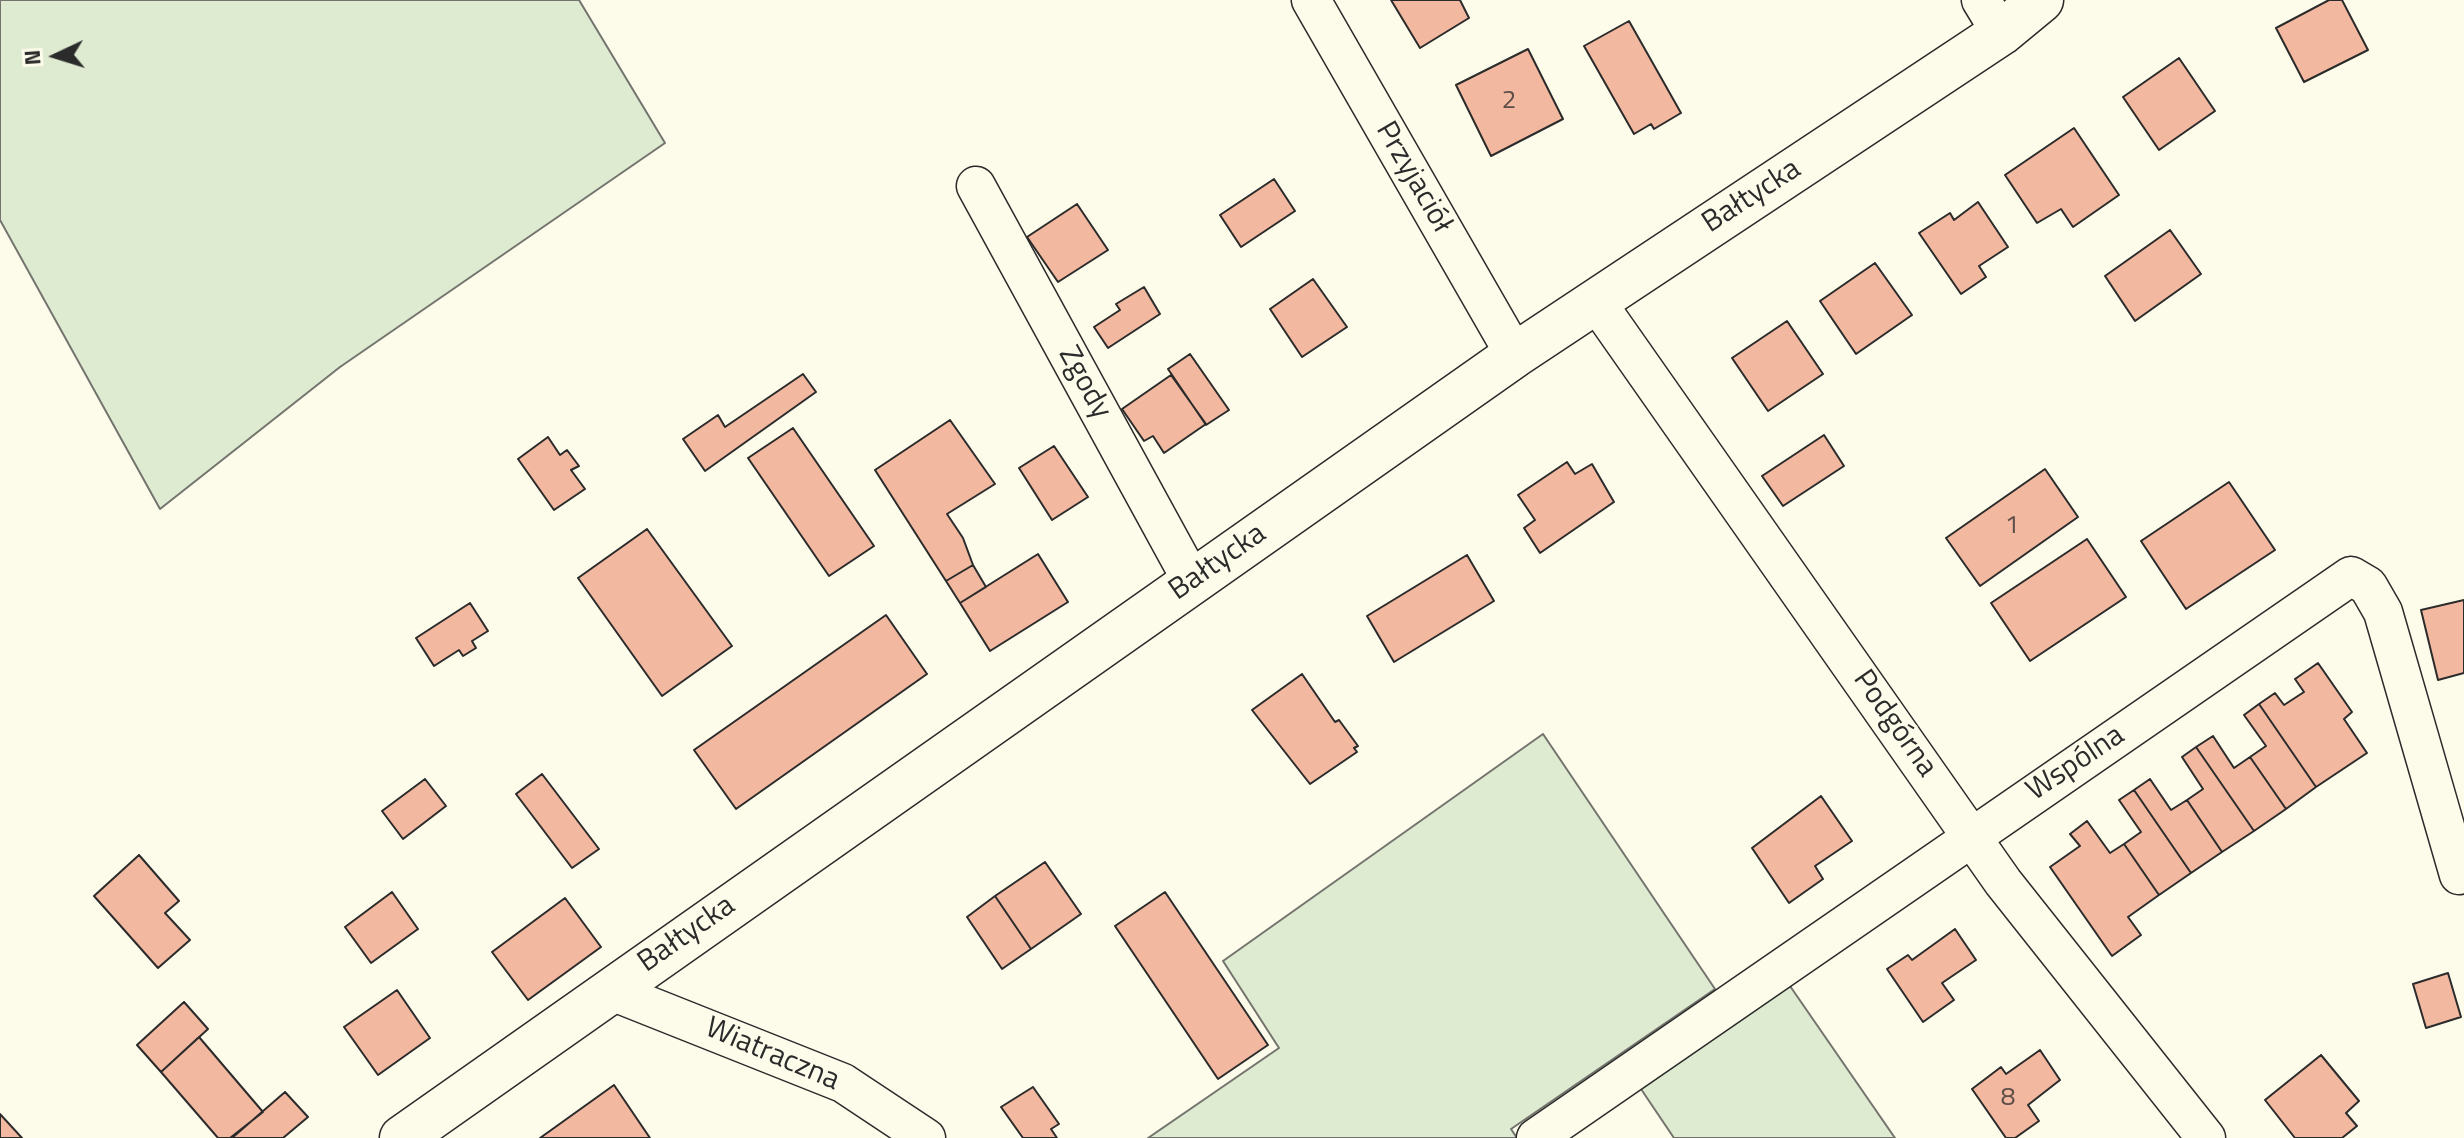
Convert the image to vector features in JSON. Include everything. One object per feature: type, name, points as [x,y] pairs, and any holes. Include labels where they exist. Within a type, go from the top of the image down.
[{"type":"street","name":"Przyjaciół","points":[[1311,0],[1515,355]]},
{"type":"street","name":"Bałtycka","points":[[402,1138],[1595,300],[1991,16],[2041,0]]},
{"type":"street","name":"Zgody","points":[[976,186],[1192,581]]},
{"type":"street","name":"Podgórna","points":[[1595,300],[2003,882],[2206,1138]]},
{"type":"street","name":"Wspólna","points":[[1536,1138],[2351,576],[2368,586],[2383,612],[2459,875]]},
{"type":"street","name":"Wiatraczna","points":[[609,990],[843,1083],[926,1138]]},
{"type":"green space","points":[[0,0],[579,0],[665,143],[340,367],[160,509],[0,220]]},
{"type":"green space","points":[[1543,734],[1715,989],[1511,1129],[1517,1138],[1148,1138],[1279,1048],[1223,961]]},
{"type":"green space","points":[[1790,986],[1895,1138],[1674,1138],[1641,1089]]},
{"type":"building","points":[[1391,0],[1460,0],[1469,18],[1420,48]]},
{"type":"building","points":[[2329,0],[2342,0],[2368,50],[2304,82],[2276,28]]},
{"type":"building","points":[[1629,21],[1681,113],[1654,129],[1651,124],[1634,134],[1584,46]]},
{"type":"building","points":[[1528,49],[1563,119],[1491,156],[1456,85]]},
{"type":"building","points":[[2179,58],[2215,111],[2159,150],[2123,97]]},
{"type":"building","points":[[2074,128],[2119,195],[2073,227],[2061,209],[2037,223],[2005,175]]},
{"type":"building","points":[[1274,179],[1295,211],[1241,247],[1220,215]]},
{"type":"building","points":[[1978,202],[2008,247],[1979,266],[1986,277],[1961,294],[1919,233],[1950,213],[1954,220]]},
{"type":"building","points":[[1077,204],[1108,250],[1058,282],[1027,237]]},
{"type":"building","points":[[2170,230],[2201,274],[2135,321],[2105,276]]},
{"type":"building","points":[[1875,263],[1912,315],[1856,354],[1820,301]]},
{"type":"building","points":[[1313,279],[1347,327],[1302,357],[1270,309]]},
{"type":"building","points":[[1144,287],[1160,314],[1108,348],[1094,327],[1120,310],[1116,304]]},
{"type":"building","points":[[1787,321],[1823,374],[1768,411],[1732,358]]},
{"type":"building","points":[[1190,354],[1229,410],[1206,425],[1168,369]]},
{"type":"building","points":[[803,374],[816,392],[705,471],[683,439],[718,415],[725,427]]},
{"type":"building","points":[[1171,375],[1206,424],[1164,453],[1153,436],[1144,441],[1122,409]]},
{"type":"building","points":[[950,420],[995,484],[947,514],[963,538],[973,565],[946,581],[875,470]]},
{"type":"building","points":[[793,428],[874,546],[829,576],[748,458]]},
{"type":"building","points":[[1824,435],[1844,466],[1783,506],[1762,476]]},
{"type":"building","points":[[548,437],[560,455],[567,450],[579,466],[571,470],[585,489],[554,510],[518,459]]},
{"type":"building","points":[[1054,446],[1088,497],[1052,520],[1019,468]]},
{"type":"building","points":[[1567,462],[1575,474],[1592,464],[1614,502],[1540,553],[1524,528],[1535,520],[1518,495]]},
{"type":"building","points":[[2045,469],[2078,517],[1980,586],[1946,538]]},
{"type":"building","points":[[2229,482],[2275,550],[2186,609],[2141,541]]},
{"type":"building","points":[[647,529],[732,646],[662,696],[578,578]]},
{"type":"building","points":[[2087,539],[2126,597],[2030,661],[1991,603]]},
{"type":"building","points":[[1038,554],[1068,602],[990,651],[960,603]]},
{"type":"building","points":[[1467,555],[1494,601],[1394,662],[1367,616]]},
{"type":"building","points":[[973,565],[986,587],[960,603],[946,581]]},
{"type":"building","points":[[2464,600],[2464,673],[2438,680],[2421,610]]},
{"type":"building","points":[[470,603],[488,631],[472,641],[476,648],[463,656],[459,650],[434,666],[416,638]]},
{"type":"building","points":[[886,615],[927,674],[736,809],[694,750]]},
{"type":"building","points":[[2318,663],[2352,712],[2344,719],[2367,753],[2316,787],[2259,704],[2275,693],[2284,705],[2304,692],[2295,679]]},
{"type":"building","points":[[1302,674],[1335,722],[1339,720],[1358,746],[1354,748],[1357,752],[1310,784],[1252,710]]},
{"type":"building","points":[[2259,704],[2316,787],[2286,809],[2250,757],[2266,746],[2244,715]]},
{"type":"building","points":[[2213,736],[2234,768],[2250,757],[2286,809],[2254,831],[2196,747]]},
{"type":"building","points":[[2196,747],[2254,831],[2222,852],[2187,800],[2203,789],[2182,757]]},
{"type":"building","points":[[542,774],[599,849],[572,868],[516,794]]},
{"type":"building","points":[[425,779],[446,806],[403,839],[382,811]]},
{"type":"building","points":[[2150,779],[2171,810],[2187,800],[2222,852],[2191,873],[2134,790]]},
{"type":"building","points":[[2134,790],[2191,873],[2159,895],[2124,844],[2141,832],[2119,800]]},
{"type":"building","points":[[1821,796],[1852,841],[1815,866],[1823,879],[1789,903],[1752,848]]},
{"type":"building","points":[[2087,821],[2110,853],[2124,844],[2159,895],[2128,917],[2141,935],[2112,956],[2050,867],[2080,846],[2070,834]]},
{"type":"building","points":[[139,855],[179,901],[165,913],[190,940],[158,968],[94,896]]},
{"type":"building","points":[[1045,862],[1081,914],[1031,949],[995,896]]},
{"type":"building","points":[[392,892],[418,929],[371,963],[345,927]]},
{"type":"building","points":[[1165,892],[1268,1045],[1218,1079],[1115,926]]},
{"type":"building","points":[[995,896],[1031,949],[1002,969],[967,917]]},
{"type":"building","points":[[565,898],[601,947],[528,1000],[492,952]]},
{"type":"building","points":[[1955,929],[1976,960],[1942,983],[1954,1000],[1923,1022],[1887,969],[1908,955],[1912,960]]},
{"type":"building","points":[[2448,973],[2461,1017],[2426,1028],[2413,984]]},
{"type":"building","points":[[397,990],[430,1038],[378,1075],[344,1027]]},
{"type":"building","points":[[184,1002],[208,1029],[161,1072],[137,1045]]},
{"type":"building","points":[[199,1037],[263,1112],[230,1138],[218,1138],[161,1072]]},
{"type":"building","points":[[2040,1050],[2060,1080],[2028,1105],[2039,1121],[2015,1138],[2006,1138],[1972,1089],[2001,1067],[2006,1074]]},
{"type":"building","points":[[2321,1055],[2359,1101],[2346,1113],[2357,1126],[2342,1138],[2295,1138],[2265,1100]]},
{"type":"building","points":[[614,1085],[650,1138],[540,1138]]},
{"type":"building","points":[[1033,1087],[1059,1124],[1051,1129],[1057,1138],[1023,1138],[1001,1107]]},
{"type":"building","points":[[285,1092],[308,1117],[283,1138],[232,1138]]},
{"type":"building","points":[[0,1114],[22,1138],[0,1138]]}]
